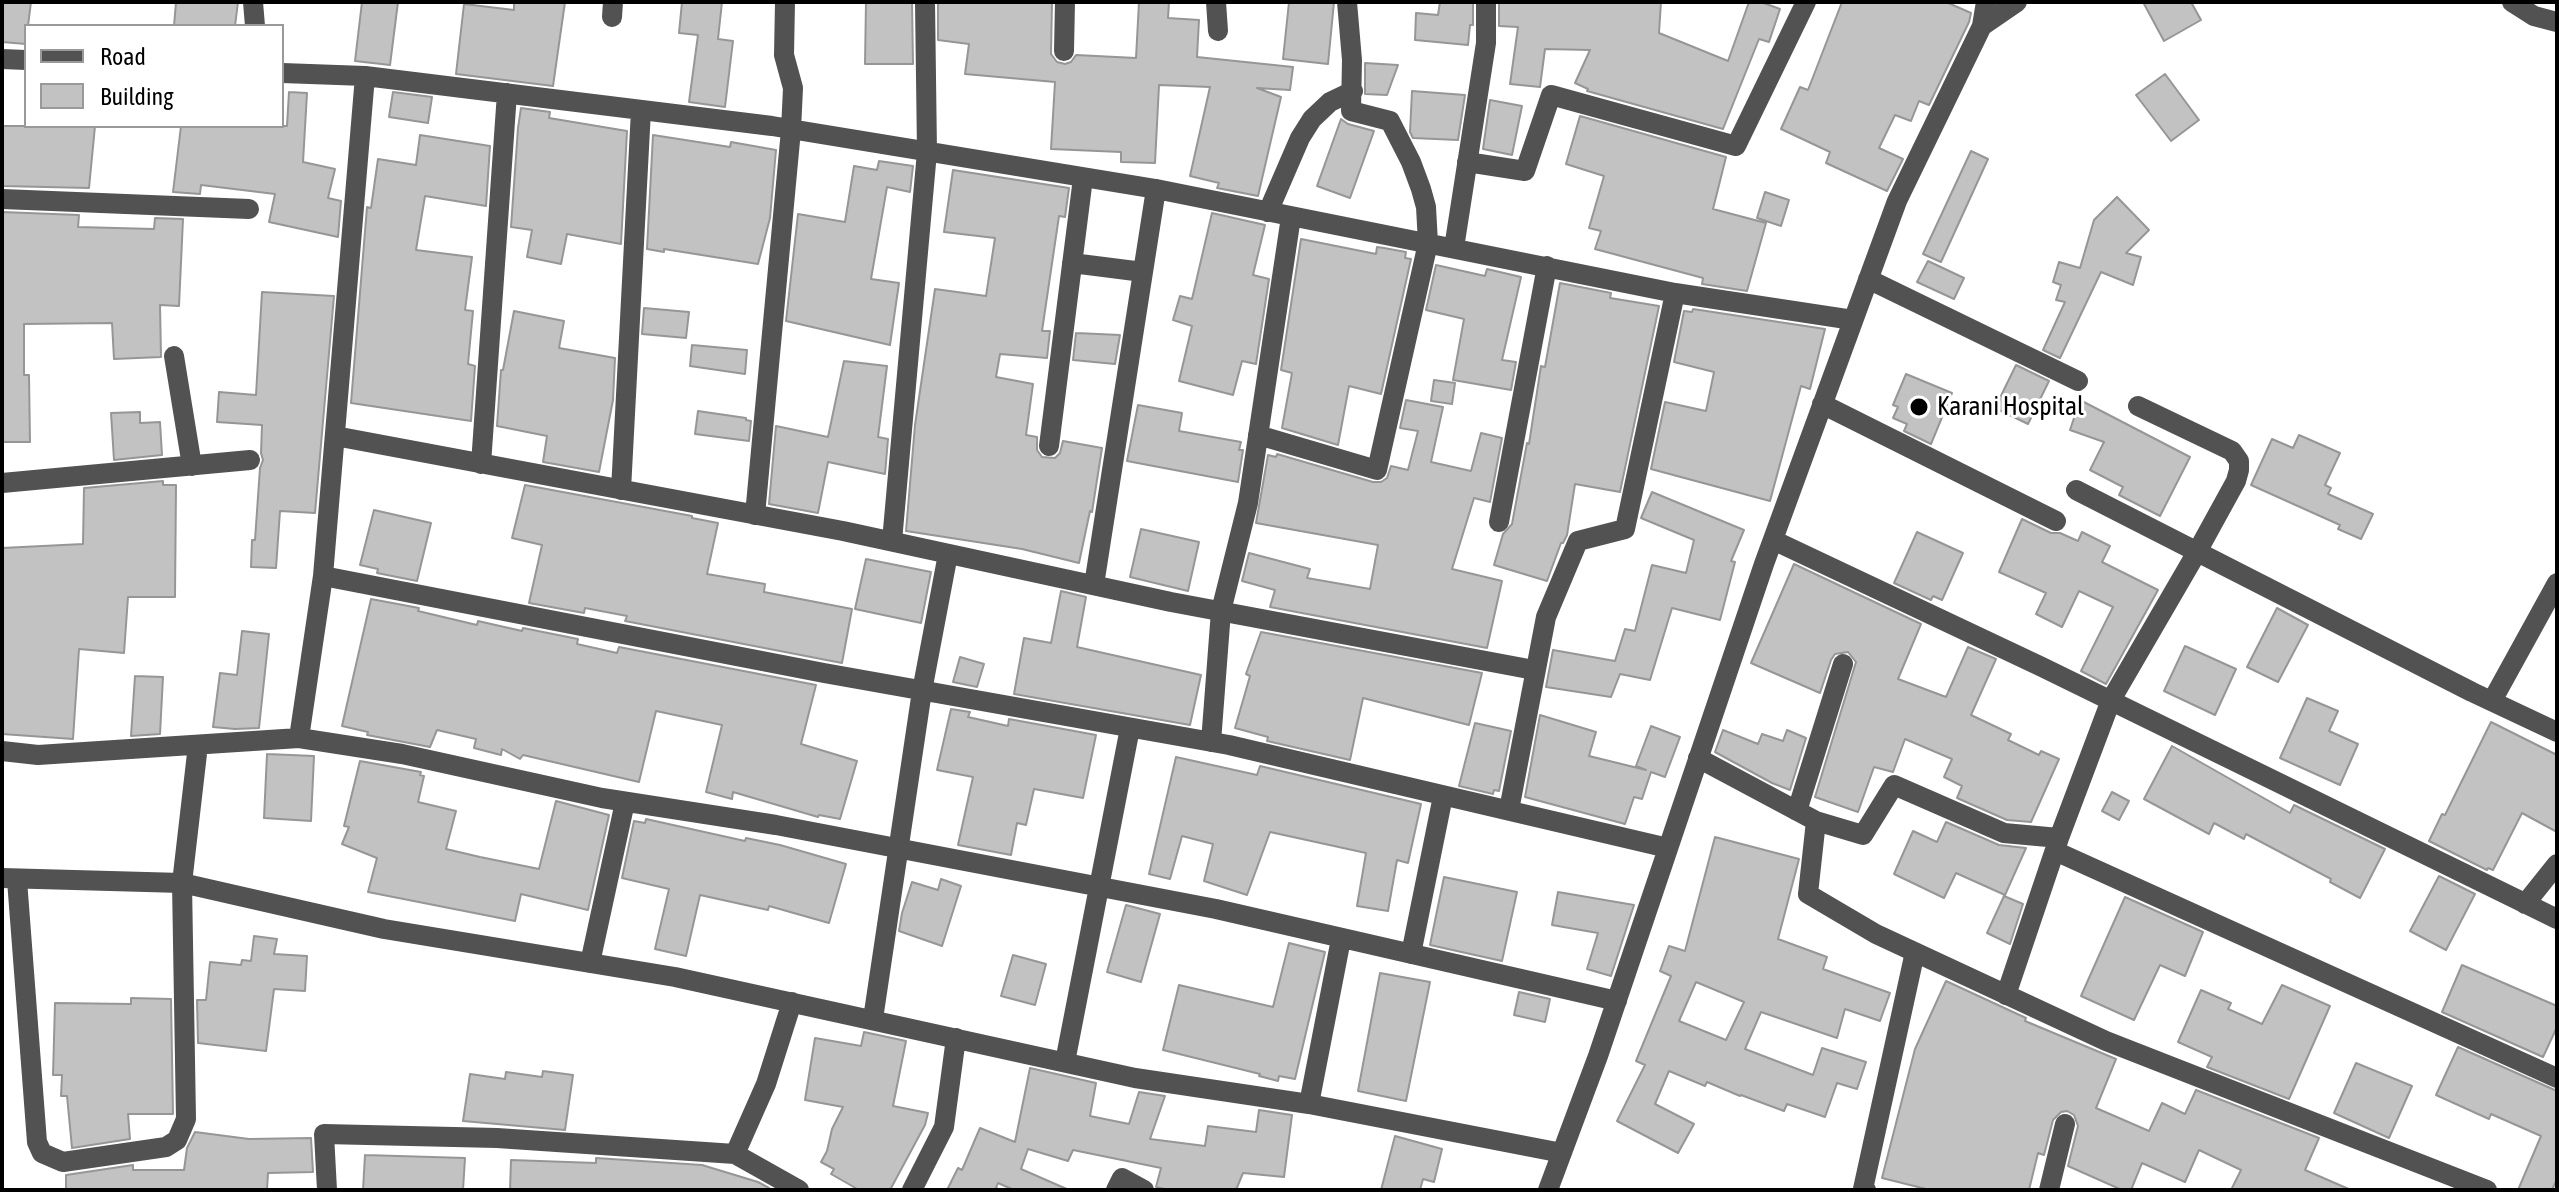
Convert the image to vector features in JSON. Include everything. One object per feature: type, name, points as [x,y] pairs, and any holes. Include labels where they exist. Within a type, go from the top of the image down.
[{"type":"street","points":[[253,2],[255,24]]},
{"type":"street","points":[[755,515],[791,130],[793,88],[784,55],[785,2]]},
{"type":"street","points":[[892,541],[927,152],[925,2]]},
{"type":"street","points":[[1064,51],[1065,2]]},
{"type":"street","points":[[1216,2],[1218,31]]},
{"type":"street","points":[[1258,435],[1377,470],[1428,243],[1426,207],[1411,162],[1390,121],[1351,111],[1353,91],[1347,2]]},
{"type":"street","points":[[1454,248],[1486,43],[1486,2]]},
{"type":"street","points":[[1548,1190],[1617,1001],[1773,540],[1868,279],[1897,201],[1982,26],[1986,2]]},
{"type":"street","points":[[1982,26],[2017,2]]},
{"type":"street","points":[[2512,2],[2534,16],[2557,22]]},
{"type":"street","points":[[1467,162],[1525,171],[1551,95],[1736,146],[1800,3]]},
{"type":"street","points":[[2,59],[24,60]]},
{"type":"street","points":[[284,73],[365,76],[791,130],[1156,189],[1675,293],[1853,320]]},
{"type":"street","points":[[299,738],[323,576],[365,76]]},
{"type":"street","points":[[1268,212],[1300,138],[1312,119],[1330,102],[1353,91]]},
{"type":"street","points":[[481,464],[507,93]]},
{"type":"street","points":[[621,490],[641,110]]},
{"type":"street","points":[[1049,446],[1083,178]]},
{"type":"street","points":[[1094,585],[1156,189]]},
{"type":"street","points":[[2,199],[249,209]]},
{"type":"street","points":[[1211,742],[1221,611],[1248,503],[1291,217]]},
{"type":"street","points":[[1072,263],[1143,272]]},
{"type":"street","points":[[1499,522],[1547,266]]},
{"type":"street","points":[[1868,279],[2078,381]]},
{"type":"street","points":[[1509,810],[1546,617],[1578,541],[1625,529],[1675,293]]},
{"type":"street","points":[[174,356],[192,466]]},
{"type":"street","points":[[1822,404],[2056,521]]},
{"type":"street","points":[[2006,995],[2057,844],[2111,700],[2236,481],[2239,461],[2232,451],[2138,406]]},
{"type":"street","points":[[335,436],[892,541],[1221,611],[1534,670]]},
{"type":"street","points":[[2,483],[250,460]]},
{"type":"street","points":[[2076,490],[2557,732]]},
{"type":"street","points":[[1773,540],[2111,700],[2557,919]]},
{"type":"street","points":[[873,1019],[922,691],[948,554]]},
{"type":"street","points":[[323,576],[922,691],[1211,742],[1668,848]]},
{"type":"street","points":[[2492,701],[2557,583]]},
{"type":"street","points":[[1797,811],[1843,664]]},
{"type":"street","points":[[1065,1062],[1130,728]]},
{"type":"street","points":[[2,751],[38,755],[299,738],[402,754],[625,802],[776,825],[1216,909],[1617,1001]]},
{"type":"street","points":[[198,745],[182,883],[186,1119],[177,1140],[166,1147],[63,1162],[42,1153],[37,1142],[9,879],[182,883],[384,929],[675,977],[1135,1078],[1309,1104],[1562,1153]]},
{"type":"street","points":[[1698,758],[1816,821],[1863,835],[1894,785],[2004,833],[2057,844],[2557,1078]]},
{"type":"street","points":[[1411,954],[1443,796]]},
{"type":"street","points":[[590,963],[625,802]]},
{"type":"street","points":[[1816,821],[1808,894],[1876,934],[2106,1041],[2487,1190]]},
{"type":"street","points":[[2525,904],[2557,864]]},
{"type":"street","points":[[1309,1104],[1341,939]]},
{"type":"street","points":[[1866,1190],[1863,1189],[1915,952]]},
{"type":"street","points":[[735,1154],[766,1084],[792,1002]]},
{"type":"street","points":[[912,1190],[944,1127],[956,1038]]},
{"type":"street","points":[[2049,1190],[2065,1124]]},
{"type":"street","points":[[327,1190],[324,1134],[497,1138],[735,1154],[799,1190]]},
{"type":"street","points":[[1116,1190],[1122,1178],[1144,1190]]},
{"type":"building","points":[[2,2],[31,2],[28,24],[24,24],[24,44],[2,42]]},
{"type":"building","points":[[176,2],[238,2],[235,24],[174,24]]},
{"type":"building","points":[[362,2],[398,2],[390,65],[355,61]]},
{"type":"building","points":[[514,2],[565,2],[553,86],[456,74],[464,4],[514,10]]},
{"type":"building","points":[[682,2],[722,2],[718,39],[733,41],[725,107],[689,102],[698,35],[679,33]]},
{"type":"building","points":[[866,2],[912,2],[913,64],[865,64]]},
{"type":"building","points":[[938,2],[1052,2],[1051,54],[1057,62],[1065,64],[1076,55],[1136,58],[1139,2],[1169,2],[1168,18],[1199,20],[1197,57],[1293,67],[1290,90],[1257,88],[1281,97],[1258,196],[1217,188],[1219,183],[1190,176],[1210,87],[1159,85],[1155,163],[1121,162],[1121,152],[1051,149],[1055,82],[965,74],[969,44],[938,40]]},
{"type":"building","points":[[1289,2],[1334,2],[1328,64],[1283,59]]},
{"type":"building","points":[[1440,2],[1473,2],[1473,25],[1470,25],[1468,45],[1415,40],[1416,13],[1438,15]]},
{"type":"building","points":[[1499,2],[1661,2],[1659,33],[1728,61],[1749,2],[1761,2],[1780,9],[1769,42],[1759,39],[1723,129],[1587,91],[1575,83],[1590,50],[1545,49],[1540,87],[1510,84],[1518,27],[1499,26]]},
{"type":"building","points":[[1842,2],[1946,2],[1971,13],[1929,105],[1919,101],[1911,121],[1895,115],[1879,148],[1903,159],[1887,191],[1826,163],[1830,152],[1781,129],[1800,87],[1808,90]]},
{"type":"building","points":[[2143,2],[2191,2],[2201,20],[2164,41]]},
{"type":"building","points":[[1365,63],[1398,65],[1387,95],[1365,94]]},
{"type":"building","points":[[2165,74],[2199,120],[2171,141],[2136,95]]},
{"type":"building","points":[[1412,91],[1465,95],[1458,140],[1413,138],[1410,132]]},
{"type":"building","points":[[289,92],[307,93],[303,162],[335,169],[328,198],[341,201],[338,237],[269,222],[275,194],[201,185],[200,194],[173,192],[181,128],[287,126]]},
{"type":"building","points":[[393,92],[432,97],[428,123],[389,117]]},
{"type":"building","points":[[1490,100],[1522,106],[1512,155],[1483,149]]},
{"type":"building","points":[[521,108],[550,112],[549,118],[627,131],[621,244],[567,234],[561,264],[527,257],[532,230],[511,227]]},
{"type":"building","points":[[1580,116],[1726,157],[1713,209],[1766,223],[1747,291],[1702,284],[1703,278],[1595,249],[1601,231],[1589,228],[1604,176],[1566,164]]},
{"type":"building","points":[[1341,119],[1374,131],[1350,198],[1317,186]]},
{"type":"building","points":[[2,126],[95,128],[89,188],[2,186]]},
{"type":"building","points":[[420,135],[490,146],[486,206],[425,196],[416,250],[472,257],[465,310],[473,311],[468,364],[475,366],[471,421],[351,403],[367,207],[371,208],[378,159],[416,165]]},
{"type":"building","points":[[653,135],[730,147],[731,142],[776,150],[770,218],[758,264],[647,249]]},
{"type":"building","points":[[1971,151],[1988,159],[1941,262],[1923,254]]},
{"type":"building","points":[[879,161],[913,166],[910,192],[887,187],[871,279],[899,283],[890,345],[786,321],[798,214],[845,222],[854,166],[877,170]]},
{"type":"building","points":[[953,170],[1069,188],[1065,217],[1059,216],[1042,331],[1050,331],[1047,358],[1000,354],[996,377],[1033,384],[1026,435],[1037,437],[1037,450],[1042,457],[1055,458],[1063,441],[1102,448],[1092,512],[1079,563],[1022,549],[906,531],[915,425],[935,289],[986,296],[995,238],[944,232]]},
{"type":"building","points":[[1765,192],[1789,200],[1781,226],[1757,218]]},
{"type":"building","points":[[2117,197],[2149,230],[2126,253],[2141,257],[2133,285],[2101,272],[2060,358],[2043,350],[2065,302],[2056,300],[2061,285],[2053,282],[2059,262],[2080,268],[2094,220]]},
{"type":"building","points":[[2,212],[79,215],[78,227],[154,229],[155,218],[183,219],[179,306],[160,305],[161,357],[114,359],[112,323],[24,324],[24,375],[29,375],[30,442],[2,442]]},
{"type":"building","points":[[1212,213],[1265,225],[1253,275],[1269,279],[1256,364],[1242,361],[1233,395],[1179,381],[1192,326],[1173,320],[1180,296],[1192,299]]},
{"type":"building","points":[[1301,239],[1376,254],[1377,247],[1406,252],[1405,258],[1411,259],[1381,394],[1349,386],[1338,445],[1282,428],[1292,373],[1281,370]]},
{"type":"building","points":[[1928,261],[1964,278],[1954,299],[1917,282]]},
{"type":"building","points":[[1436,265],[1485,276],[1487,269],[1521,277],[1502,360],[1516,362],[1511,390],[1453,380],[1464,319],[1426,310]]},
{"type":"building","points":[[1560,283],[1611,293],[1610,298],[1659,306],[1620,492],[1575,484],[1567,535],[1547,581],[1494,565],[1503,534],[1512,524],[1541,366],[1545,367]]},
{"type":"building","points":[[262,292],[334,296],[315,513],[280,511],[276,568],[251,567],[263,460],[262,425],[217,422],[219,392],[256,395]]},
{"type":"building","points":[[644,308],[689,312],[686,338],[642,334]]},
{"type":"building","points":[[1693,309],[1825,329],[1810,389],[1801,386],[1770,501],[1651,469],[1665,402],[1706,411],[1714,372],[1674,362],[1684,311],[1692,312]]},
{"type":"building","points":[[514,311],[564,321],[559,348],[615,358],[613,400],[599,472],[543,462],[547,436],[497,426],[501,370]]},
{"type":"building","points":[[1076,333],[1120,335],[1115,364],[1073,360]]},
{"type":"building","points":[[692,345],[747,350],[745,374],[690,366]]},
{"type":"building","points":[[844,361],[887,366],[878,437],[888,439],[885,474],[828,462],[818,513],[769,504],[776,426],[828,437]]},
{"type":"building","points":[[2016,365],[2049,381],[2028,424],[1995,408]]},
{"type":"building","points":[[1906,374],[1952,393],[1931,444],[1904,431],[1907,424],[1893,418],[1898,407],[1893,405]]},
{"type":"building","points":[[1434,380],[1455,383],[1452,404],[1431,401]]},
{"type":"building","points":[[1406,400],[1443,407],[1431,462],[1471,471],[1481,433],[1502,438],[1490,502],[1474,498],[1452,569],[1502,581],[1487,648],[1270,607],[1275,590],[1242,581],[1249,553],[1310,569],[1307,578],[1370,589],[1378,545],[1256,523],[1268,455],[1276,457],[1277,454],[1381,482],[1387,478],[1391,466],[1408,470],[1418,431],[1400,428]]},
{"type":"building","points":[[2080,400],[2190,457],[2160,516],[2119,495],[2123,487],[2090,470],[2104,442],[2070,430]]},
{"type":"building","points":[[1138,405],[1182,413],[1179,431],[1241,442],[1239,450],[1243,450],[1238,482],[1127,461]]},
{"type":"building","points":[[698,411],[746,418],[751,421],[749,441],[695,434]]},
{"type":"building","points":[[140,412],[140,423],[160,422],[162,455],[114,460],[111,413]]},
{"type":"building","points":[[2299,435],[2340,453],[2325,485],[2331,488],[2328,494],[2373,514],[2361,539],[2338,529],[2340,525],[2251,485],[2272,439],[2293,448]]},
{"type":"building","points":[[163,481],[163,485],[176,485],[175,597],[128,597],[124,653],[79,649],[73,739],[2,734],[2,548],[83,544],[84,488]]},
{"type":"building","points":[[525,485],[718,523],[707,574],[765,584],[764,592],[852,609],[842,663],[625,621],[627,616],[585,608],[584,613],[529,603],[542,545],[512,538]]},
{"type":"building","points":[[1652,492],[1744,530],[1731,561],[1735,562],[1720,620],[1672,608],[1650,680],[1620,674],[1611,697],[1546,687],[1553,650],[1615,661],[1625,629],[1635,631],[1652,565],[1686,573],[1694,540],[1641,518]]},
{"type":"building","points":[[374,510],[431,523],[417,581],[377,573],[378,569],[360,565]]},
{"type":"building","points":[[2022,519],[2051,533],[2060,533],[2078,541],[2082,532],[2110,546],[2102,562],[2158,590],[2106,684],[2081,671],[2113,607],[2079,591],[2062,627],[2036,614],[2046,593],[1999,572]]},
{"type":"building","points":[[1141,529],[1199,542],[1188,591],[1130,577]]},
{"type":"building","points":[[1917,532],[1963,553],[1942,600],[1933,596],[1931,600],[1894,583]]},
{"type":"building","points":[[866,559],[931,572],[921,623],[855,609]]},
{"type":"building","points":[[1794,564],[1921,624],[1898,679],[1946,697],[1968,647],[1996,659],[1971,715],[2011,734],[2008,740],[2039,755],[2041,751],[2059,759],[2031,822],[2007,820],[1957,798],[1962,786],[1944,777],[1952,759],[1905,739],[1893,772],[1874,767],[1858,812],[1815,797],[1856,662],[1848,652],[1835,654],[1820,693],[1751,663]]},
{"type":"building","points":[[1061,591],[1086,597],[1077,647],[1201,675],[1190,725],[1014,694],[1024,638],[1051,643]]},
{"type":"building","points":[[371,599],[419,608],[418,611],[477,625],[478,621],[578,639],[577,644],[617,653],[619,647],[816,685],[801,744],[857,761],[840,819],[818,817],[733,792],[732,799],[706,792],[722,725],[656,711],[639,782],[523,755],[520,759],[502,749],[501,755],[474,748],[476,739],[437,730],[430,747],[367,735],[368,732],[342,726]]},
{"type":"building","points":[[2277,608],[2308,625],[2278,682],[2247,667]]},
{"type":"building","points":[[242,631],[269,634],[259,728],[213,727],[220,673],[237,675]]},
{"type":"building","points":[[1261,632],[1482,673],[1469,725],[1363,698],[1350,760],[1267,741],[1268,737],[1235,728],[1250,676],[1246,674]]},
{"type":"building","points":[[2185,646],[2236,669],[2215,715],[2164,691]]},
{"type":"building","points":[[960,657],[984,664],[977,687],[953,682]]},
{"type":"building","points":[[135,676],[163,677],[160,734],[131,736]]},
{"type":"building","points":[[2307,698],[2338,711],[2329,731],[2358,744],[2340,785],[2280,758]]},
{"type":"building","points":[[951,709],[970,712],[968,717],[1008,726],[1009,719],[1096,735],[1083,798],[1034,789],[1026,825],[1017,823],[1011,855],[958,845],[973,777],[937,770]]},
{"type":"building","points":[[1540,715],[1596,732],[1589,756],[1646,770],[1636,766],[1651,726],[1680,737],[1665,777],[1651,772],[1642,799],[1634,797],[1625,824],[1525,797]]},
{"type":"building","points":[[2491,722],[2557,755],[2557,832],[2522,813],[2493,870],[2487,870],[2429,841]]},
{"type":"building","points":[[1475,723],[1511,731],[1499,791],[1494,790],[1493,794],[1459,786]]},
{"type":"building","points":[[1723,730],[1758,744],[1762,734],[1783,741],[1787,730],[1806,738],[1790,790],[1715,752]]},
{"type":"building","points":[[2172,746],[2290,813],[2294,805],[2385,849],[2360,898],[2246,834],[2244,839],[2214,823],[2209,834],[2144,799]]},
{"type":"building","points":[[267,754],[314,756],[311,821],[264,818]]},
{"type":"building","points":[[1176,757],[1257,775],[1260,766],[1421,804],[1408,863],[1397,860],[1388,911],[1357,906],[1366,853],[1270,832],[1247,895],[1204,881],[1213,844],[1182,836],[1170,879],[1149,874]]},
{"type":"building","points":[[360,761],[421,772],[420,775],[424,776],[418,802],[456,811],[446,849],[480,857],[539,869],[556,801],[609,815],[588,910],[521,894],[515,921],[368,892],[377,858],[342,844],[349,827],[344,826]]},
{"type":"building","points":[[2112,792],[2129,801],[2119,820],[2102,811]]},
{"type":"building","points":[[646,819],[745,841],[746,838],[780,845],[846,864],[829,923],[769,906],[768,910],[700,895],[686,956],[655,949],[669,889],[622,878],[634,821],[645,823]]},
{"type":"building","points":[[1946,822],[1999,845],[2026,848],[2005,895],[1956,873],[1944,898],[1894,874],[1913,831],[1937,842]]},
{"type":"building","points":[[1715,837],[1799,859],[1778,939],[1827,957],[1823,969],[1890,993],[1880,1021],[1845,1009],[1837,1038],[1761,1012],[1745,1049],[1813,1075],[1822,1048],[1866,1062],[1857,1089],[1837,1083],[1825,1117],[1787,1104],[1784,1111],[1669,1071],[1655,1104],[1694,1124],[1678,1153],[1617,1121],[1645,1065],[1636,1061],[1671,976],[1660,971],[1669,946],[1685,951]],"holes":[[[1696,982],[1744,1002],[1726,1040],[1679,1021]]]},
{"type":"building","points":[[2439,876],[2475,894],[2446,950],[2410,931]]},
{"type":"building","points":[[1444,877],[1517,892],[1502,961],[1430,945]]},
{"type":"building","points":[[941,879],[961,886],[942,946],[899,931],[912,882],[938,890]]},
{"type":"building","points":[[1558,892],[1634,905],[1611,976],[1587,969],[1598,933],[1552,925]]},
{"type":"building","points":[[2004,896],[2023,904],[2010,944],[1987,933]]},
{"type":"building","points":[[2125,897],[2203,932],[2185,976],[2160,965],[2134,1020],[2081,996]]},
{"type":"building","points":[[1126,905],[1160,914],[1141,982],[1107,972]]},
{"type":"building","points":[[254,936],[277,939],[274,954],[307,956],[305,991],[274,989],[266,1051],[198,1043],[197,1000],[206,1000],[210,962],[241,965],[242,960],[251,961]]},
{"type":"building","points":[[1289,943],[1325,952],[1295,1079],[1279,1076],[1278,1081],[1163,1050],[1179,985],[1273,1007]]},
{"type":"building","points":[[1013,955],[1046,964],[1035,1005],[1001,996]]},
{"type":"building","points":[[2462,965],[2557,1006],[2557,1027],[2543,1057],[2442,1012]]},
{"type":"building","points":[[1380,973],[1430,982],[1406,1101],[1358,1091]]},
{"type":"building","points":[[1946,981],[2026,1018],[2025,1021],[2116,1059],[2096,1108],[2149,1131],[2162,1103],[2185,1114],[2196,1090],[2319,1138],[2305,1170],[2351,1190],[2231,1190],[2241,1170],[2199,1150],[2185,1182],[2142,1163],[2131,1190],[2122,1190],[2068,1166],[2078,1126],[2074,1115],[2067,1111],[2061,1112],[2053,1120],[2044,1155],[2038,1153],[2029,1190],[1930,1190],[1882,1178],[1915,1049]]},
{"type":"building","points":[[2282,985],[2330,1006],[2289,1099],[2207,1067],[2212,1057],[2178,1042],[2201,990],[2231,1003],[2228,1009],[2262,1024]]},
{"type":"building","points":[[1519,992],[1550,999],[1545,1022],[1514,1015]]},
{"type":"building","points":[[131,998],[171,999],[173,1114],[128,1114],[130,1139],[72,1148],[67,1096],[61,1096],[62,1075],[53,1075],[55,1003],[131,1004]]},
{"type":"building","points":[[864,1032],[906,1041],[893,1106],[928,1113],[925,1125],[890,1190],[859,1190],[831,1174],[834,1169],[821,1162],[843,1107],[805,1100],[815,1038],[861,1046]]},
{"type":"building","points":[[2458,1047],[2557,1091],[2557,1179],[2552,1190],[2518,1190],[2541,1136],[2491,1114],[2489,1119],[2436,1095]]},
{"type":"building","points":[[2356,1063],[2412,1086],[2389,1138],[2334,1113]]},
{"type":"building","points":[[1030,1068],[1096,1083],[1090,1116],[1129,1124],[1139,1092],[1165,1096],[1150,1139],[1205,1146],[1208,1126],[1256,1132],[1259,1110],[1292,1115],[1284,1177],[1243,1173],[1236,1190],[1168,1190],[1156,1187],[1161,1168],[1073,1150],[1068,1161],[1028,1149],[1021,1169],[1069,1190],[1014,1190],[998,1183],[996,1188],[1000,1190],[947,1190],[958,1168],[962,1170],[980,1128],[1015,1142]]},
{"type":"building","points":[[543,1071],[573,1075],[565,1130],[463,1121],[470,1074],[505,1079],[506,1072],[542,1077]]},
{"type":"building","points":[[195,1132],[249,1139],[311,1138],[313,1172],[268,1173],[267,1190],[66,1190],[66,1175],[133,1165],[133,1170],[184,1170],[187,1148]]},
{"type":"building","points":[[1395,1136],[1442,1149],[1434,1182],[1423,1179],[1420,1190],[1381,1190]]},
{"type":"building","points":[[365,1155],[465,1158],[463,1190],[363,1190]]},
{"type":"building","points":[[596,1158],[702,1165],[769,1188],[510,1190],[511,1160],[596,1163]]},
{"type":"place","name":"Karani Hospital","points":[[1919,407]]}]
